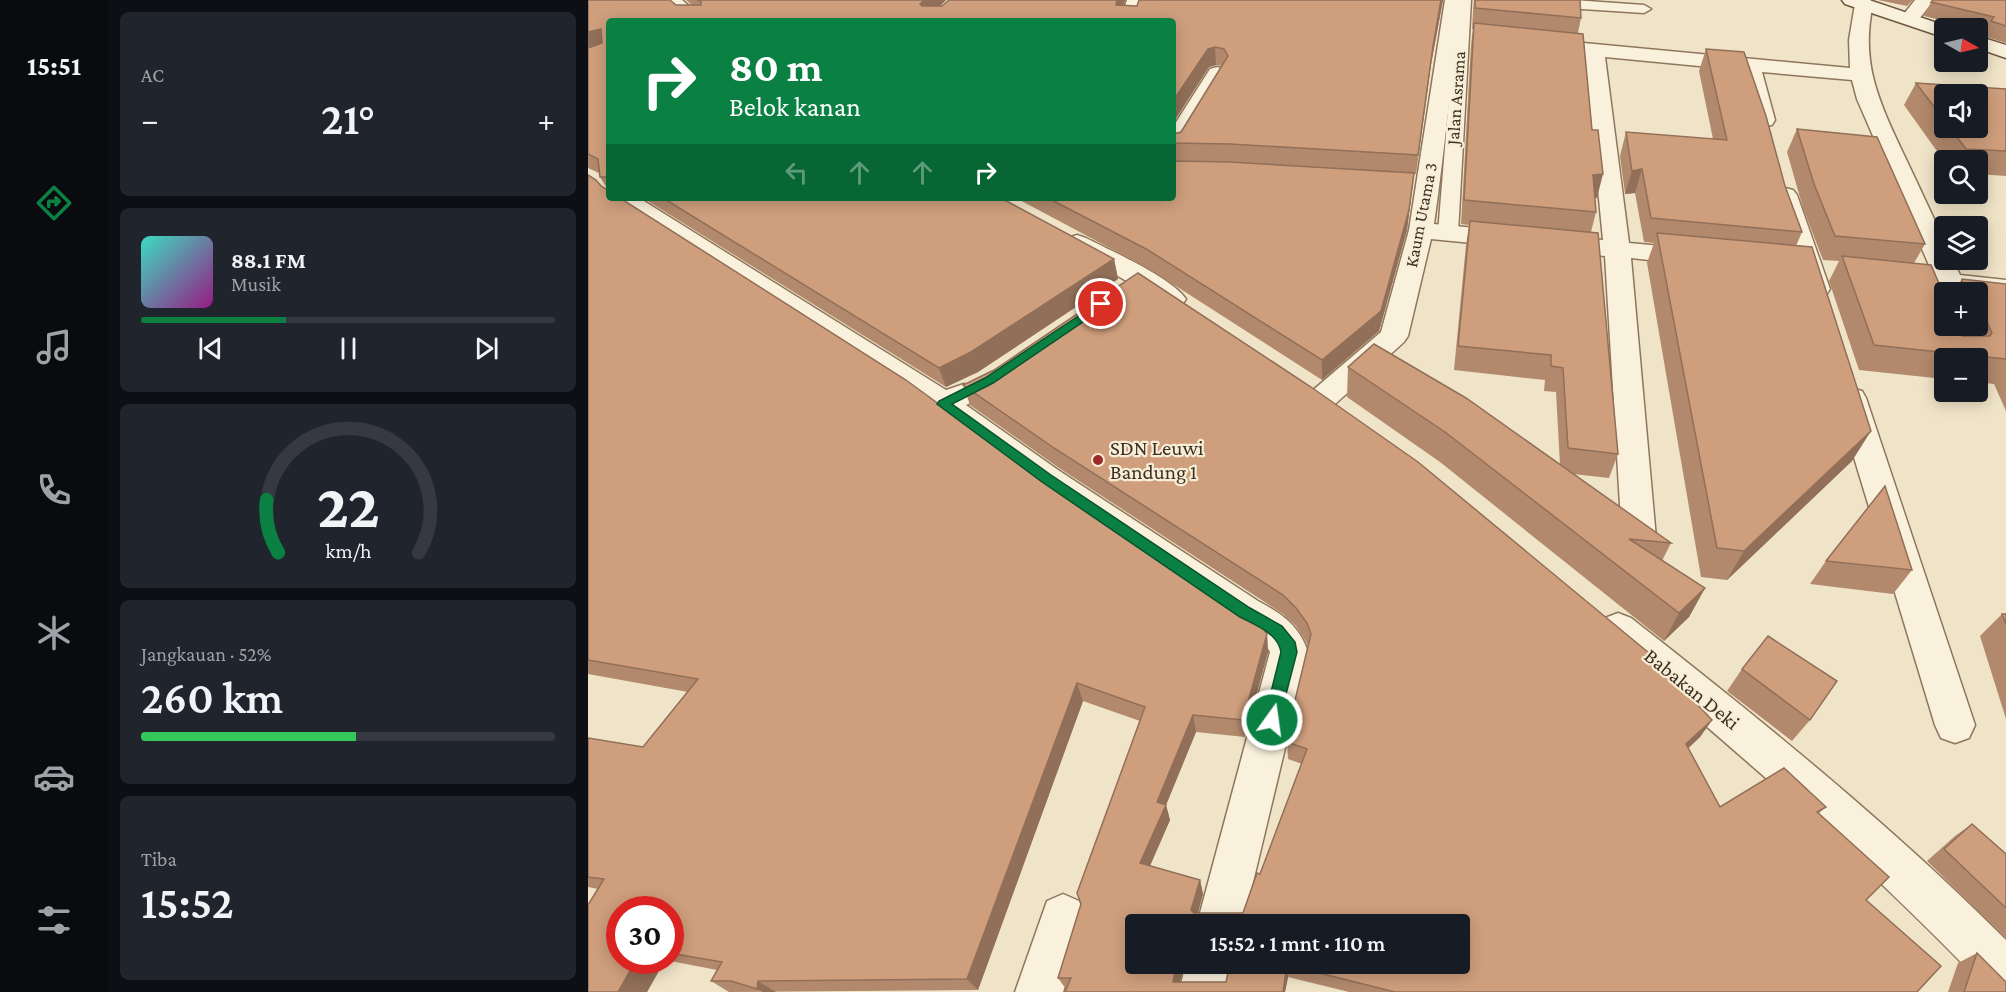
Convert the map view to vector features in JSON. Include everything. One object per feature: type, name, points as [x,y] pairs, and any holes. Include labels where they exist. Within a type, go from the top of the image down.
[{"type":"street","points":[[670,0],[694,18]]},
{"type":"street","points":[[1129,18],[1136,0]]},
{"type":"street","name":"Kaum Utama 3","points":[[1326,400],[1394,336],[1435,231],[1416,183],[1436,133],[1443,64],[1455,35],[1454,0]]},
{"type":"street","points":[[1909,19],[1925,0]]},
{"type":"street","points":[[1934,28],[1858,2],[1860,75],[1939,281]]},
{"type":"street","points":[[1455,35],[1482,38]]},
{"type":"street","points":[[1550,46],[1860,75]]},
{"type":"street","points":[[1988,46],[2006,52]]},
{"type":"street","points":[[1594,51],[1617,249],[1639,538]]},
{"type":"street","points":[[1750,66],[1770,141]]},
{"type":"street","points":[[1176,140],[1217,73]]},
{"type":"street","points":[[1780,175],[1825,314]]},
{"type":"street","points":[[627,201],[724,261],[819,326],[927,391],[1047,479],[1245,612],[1277,630],[1287,642],[1289,652],[1223,914]]},
{"type":"street","points":[[1435,231],[1721,260]]},
{"type":"street","points":[[1057,232],[1130,285],[1190,311]]},
{"type":"street","points":[[1869,274],[2006,288]]},
{"type":"street","points":[[1843,371],[1955,725]]},
{"type":"street","points":[[943,404],[989,381]]},
{"type":"street","name":"Babakan Deki","points":[[1593,609],[1730,720],[1900,870],[2006,974]]},
{"type":"street","points":[[1038,992],[1063,917]]},
{"type":"street","points":[[1203,992],[1207,974]]},
{"type":"lane","name":"Jalan Asrama","points":[[1435,231],[1455,35],[1464,0]]},
{"type":"lane","points":[[1503,0],[1644,9]]},
{"type":"building","points":[[588,0],[670,0],[676,5],[701,5],[698,0],[924,0],[920,4],[922,6],[942,6],[949,0],[1117,0],[1116,5],[1137,6],[1139,0],[1441,0],[1418,155],[1176,143],[1176,133],[1181,132],[1228,56],[1224,49],[1215,47],[1208,49],[1176,97],[1176,18],[606,18],[606,177],[600,177],[598,159],[588,154],[588,48],[602,43],[601,29],[588,32]]},
{"type":"building","points":[[1475,0],[1580,0],[1581,18],[1475,8]]},
{"type":"building","points":[[1933,0],[2006,0],[2006,26],[1991,21],[1994,17],[1931,2]]},
{"type":"building","points":[[1474,23],[1583,34],[1592,130],[1598,130],[1603,174],[1593,175],[1596,212],[1464,200]]},
{"type":"building","points":[[1706,49],[1744,52],[1766,116],[1785,186],[1802,232],[1651,218],[1642,169],[1632,171],[1626,132],[1727,140]]},
{"type":"building","points":[[1916,83],[1934,84],[1934,107]]},
{"type":"building","points":[[1988,88],[2006,89],[2006,151],[1966,149],[1958,138],[1988,138]]},
{"type":"building","points":[[1797,129],[1877,137],[1925,244],[1835,236],[1814,184]]},
{"type":"building","points":[[1176,161],[1414,173],[1409,210],[1381,311],[1322,360],[1148,250],[1054,201],[1176,201]]},
{"type":"building","points":[[588,175],[606,189],[606,201],[625,201],[906,380],[1029,470],[1229,606],[1261,625],[1267,634],[1243,720],[1193,715],[1157,802],[1166,805],[1140,863],[1200,880],[1191,910],[1194,913],[1243,913],[1257,873],[1260,874],[1307,749],[1287,742],[1294,725],[1289,725],[1311,634],[1307,623],[1283,595],[1054,448],[963,385],[994,370],[1138,273],[1311,387],[1418,462],[1649,653],[1712,720],[1686,744],[1720,807],[1784,768],[1826,807],[1817,812],[1889,877],[1866,900],[1941,966],[1917,992],[1395,992],[1323,974],[1470,974],[1470,914],[1125,914],[1125,974],[1175,974],[1173,982],[1226,982],[1228,974],[1286,974],[1283,992],[1065,992],[1071,978],[1058,978],[1081,904],[1077,893],[1145,707],[1077,683],[967,979],[758,981],[757,989],[731,981],[711,981],[722,962],[684,955],[684,896],[606,896],[606,974],[628,974],[618,992],[588,992],[588,905],[604,879],[588,877],[588,738],[643,747],[698,679],[588,660]]},
{"type":"building","points":[[668,201],[1007,201],[1114,259],[971,352],[939,368]]},
{"type":"building","points":[[1470,221],[1598,233],[1618,454],[1568,448],[1563,368],[1551,366],[1551,355],[1458,346]]},
{"type":"building","points":[[1657,233],[1812,247],[1871,431],[1744,551],[1717,548]]},
{"type":"building","points":[[1842,256],[1931,265],[1938,282],[1934,282],[1934,336],[1990,336],[1992,333],[1988,324],[1988,282],[1962,282],[1962,279],[2006,284],[2006,359],[1988,357],[1988,348],[1934,348],[1934,351],[1874,345]]},
{"type":"building","points":[[1374,344],[1466,398],[1671,543],[1629,539],[1705,588],[1679,613],[1445,432],[1348,367]]},
{"type":"building","points":[[1885,486],[1912,570],[1826,561]]},
{"type":"building","points":[[1768,636],[1837,681],[1810,720],[1742,669]]},
{"type":"building","points":[[1972,824],[2006,854],[2006,908],[1944,849]]},
{"type":"building","points":[[1977,953],[2006,982],[2006,992],[1964,992]]},
{"type":"place","name":"SDN Leuwi Bandung 1","points":[[1098,460]]},
{"type":"route","points":[[1101,304],[989,381],[943,404],[1047,479],[1245,612],[1277,630],[1287,642],[1289,652],[1272,720]]}]
